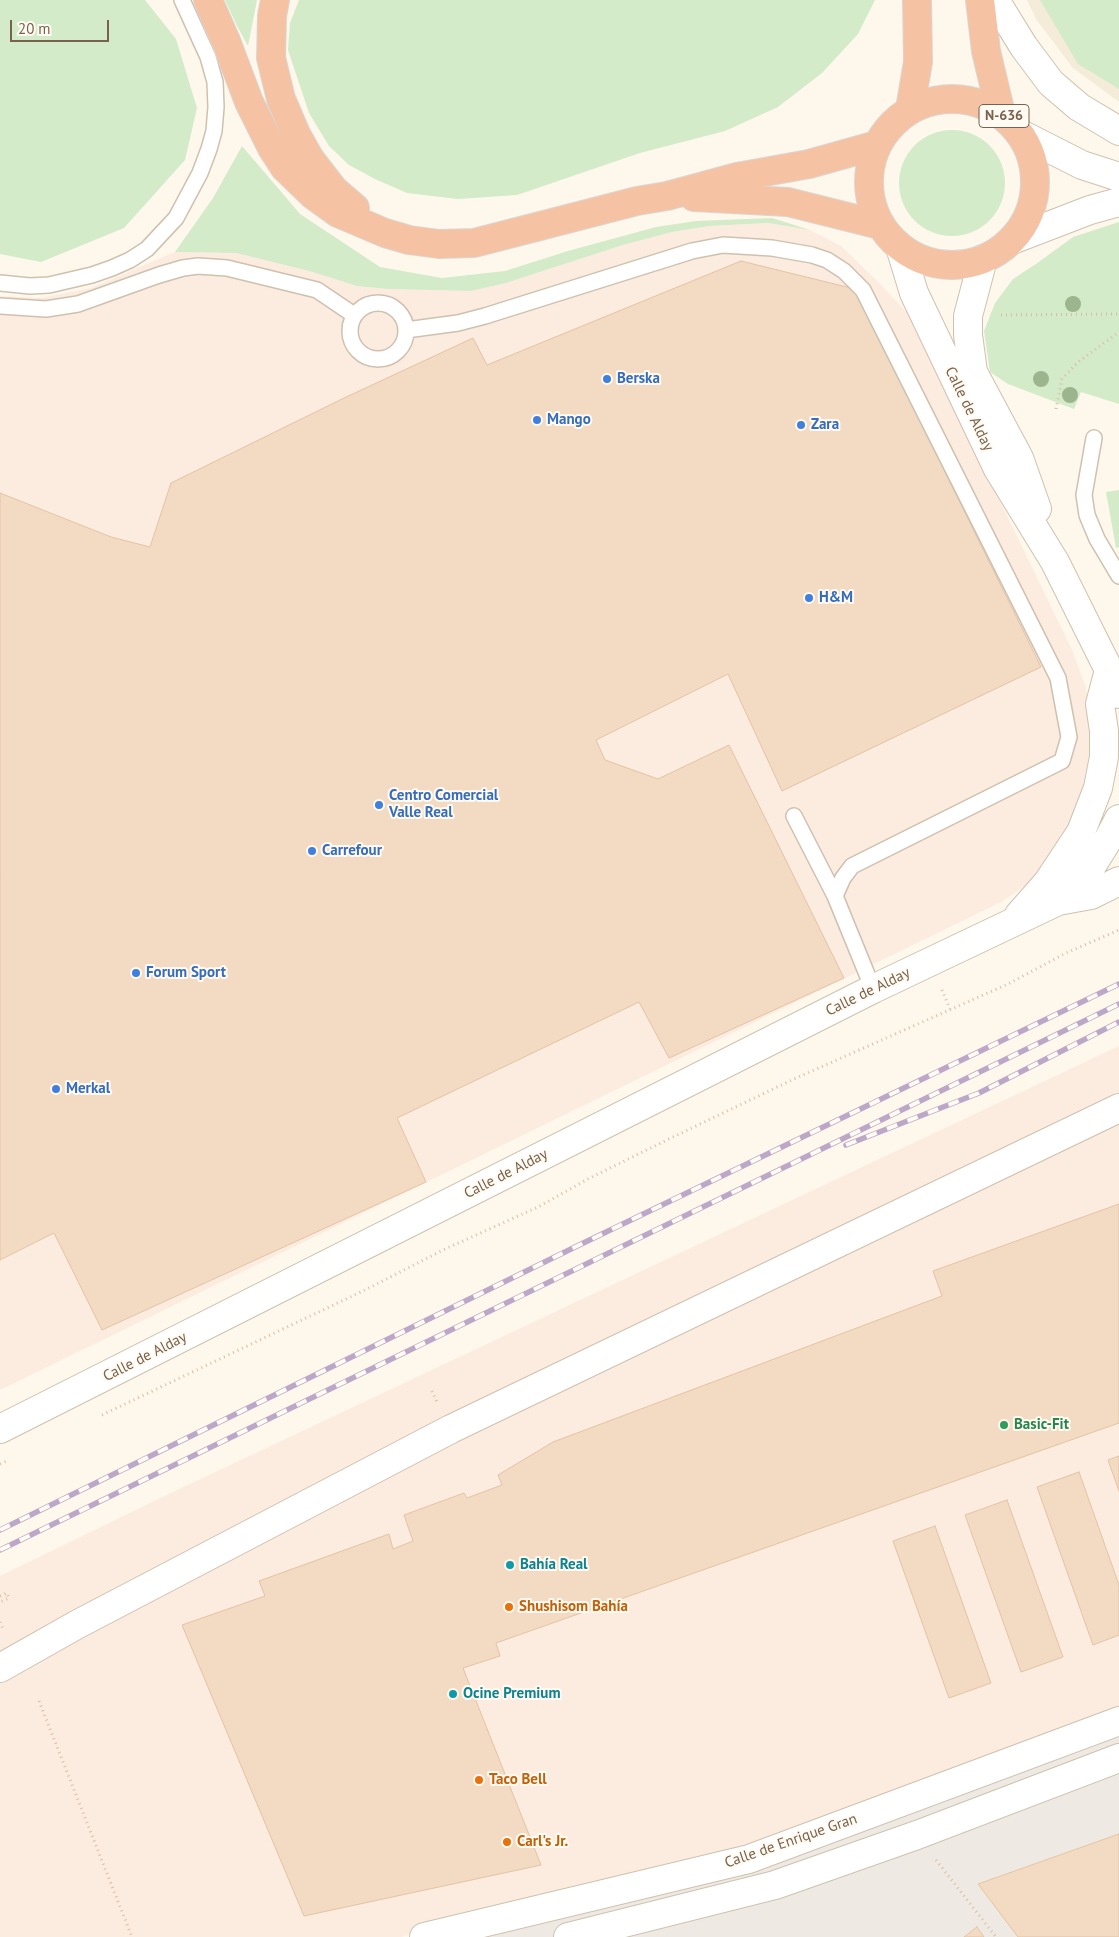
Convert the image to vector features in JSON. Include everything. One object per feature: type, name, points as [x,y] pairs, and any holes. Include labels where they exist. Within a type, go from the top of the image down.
[{"type":"highway","points":[[208,0],[249,102],[272,148],[285,168],[313,195],[338,213],[385,233],[409,240],[439,244],[474,243],[636,201],[667,196],[737,177],[809,164],[877,145]]},
{"type":"highway","points":[[275,0],[272,16],[271,58],[281,99],[296,134],[310,159],[334,190],[385,233]]},
{"type":"highway","points":[[910,109],[918,62],[917,0]]},
{"type":"highway","name":"N-636","points":[[980,0],[986,51],[1001,114]]},
{"type":"highway","name":"N-636","points":[[947,98],[966,99],[984,104],[1001,114],[1021,134],[1030,151],[1035,170],[1035,189],[1032,207],[1024,224],[1012,240],[983,260],[949,265],[931,263],[914,257],[900,247],[880,225],[872,206],[868,185],[870,164],[877,145],[896,119],[910,109],[928,102],[947,98]]},
{"type":"highway","points":[[667,196],[788,202],[880,225]]},
{"type":"street","points":[[995,0],[1024,47],[1051,83],[1079,107],[1119,131]]},
{"type":"street","points":[[1021,134],[1082,165],[1119,177]]},
{"type":"street","points":[[1012,240],[1090,210],[1119,202]]},
{"type":"street","name":"Calle de Alday","points":[[900,247],[914,292],[994,460],[1056,562],[1116,681],[1100,704],[1104,730],[1104,757],[1098,788],[1081,832],[1048,882],[1014,921]]},
{"type":"street","name":"Calle de Alday","points":[[983,260],[968,316],[968,335],[973,372],[1019,458],[1056,562]]},
{"type":"street","name":"Calle de Alday","points":[[1058,901],[1088,872],[1119,819]]},
{"type":"street","name":"Calle de Alday","points":[[0,1429],[873,988],[1058,901],[1091,895],[1119,881]]},
{"type":"street","points":[[0,1668],[78,1624],[451,1428],[1119,1108]]},
{"type":"street","name":"Calle de Enrique Gran","points":[[424,1937],[749,1859],[1119,1721]]},
{"type":"street","points":[[568,1937],[774,1885],[916,1835],[1119,1758]]},
{"type":"lane","points":[[0,283],[30,286],[49,285],[92,275],[130,260],[147,249],[176,218],[197,180],[209,150],[214,131],[216,107],[215,82],[208,57],[201,38],[182,0]]},
{"type":"lane","points":[[406,330],[486,316],[692,250],[723,245],[772,248],[812,255],[827,260],[844,271],[863,290],[1058,678],[1069,737],[1062,761],[852,866],[843,878],[835,896]]},
{"type":"lane","points":[[0,306],[46,309],[78,304],[182,268],[198,266],[227,268],[317,290],[354,315]]},
{"type":"lane","points":[[378,302],[395,308],[401,315],[406,330],[404,342],[399,350],[391,356],[382,359],[372,359],[356,350],[351,342],[350,332],[350,323],[354,315],[360,308],[378,302]]},
{"type":"lane","points":[[1094,438],[1084,495],[1087,515],[1097,539],[1119,576]]},
{"type":"lane","points":[[794,816],[835,896],[873,988]]},
{"type":"path","points":[[994,316],[1119,314]]},
{"type":"path","points":[[1056,409],[1062,379],[1078,362],[1119,332]]},
{"type":"path","points":[[99,1416],[367,1289],[443,1250],[538,1207],[588,1179],[673,1136],[794,1079],[1008,984],[1066,953],[1119,930]]},
{"type":"path","points":[[942,990],[950,1009]]},
{"type":"path","points":[[0,1464],[9,1460]]},
{"type":"path","points":[[0,1596],[7,1593],[9,1598],[0,1602]]},
{"type":"path","points":[[39,1701],[132,1937]]},
{"type":"path","points":[[936,1860],[996,1937]]},
{"type":"shaded area","points":[[1027,0],[1119,0],[1119,102],[1073,68],[1036,19]]},
{"type":"shaded area","name":"Centro Comercial Valle Real","points":[[768,223],[810,230],[841,246],[911,317],[1072,650],[1085,685],[1092,720],[1092,757],[1083,803],[1047,865],[1028,884],[1001,902],[0,1390],[0,296],[41,298],[91,288],[175,252],[236,253],[309,271],[357,286],[387,289],[471,291],[506,283],[623,245],[672,232],[710,226]]},
{"type":"shaded area","points":[[1119,1046],[1119,1714],[752,1854],[401,1937],[0,1937],[0,1576],[171,1493]]},
{"type":"shaded area","points":[[1119,1714],[1119,1937],[471,1937],[752,1854]]},
{"type":"green space","points":[[0,0],[145,0],[176,39],[197,108],[185,160],[124,228],[41,262],[0,254]]},
{"type":"green space","points":[[225,0],[257,0],[248,46],[237,26]]},
{"type":"green space","points":[[299,0],[875,0],[858,34],[822,73],[778,107],[725,131],[640,153],[517,195],[458,199],[407,193],[349,165],[329,146],[309,113],[288,50],[290,23]]},
{"type":"green space","points":[[1040,0],[1119,0],[1119,89],[1078,64]]},
{"type":"green space","points":[[952,130],[972,134],[990,145],[1001,163],[1005,183],[1001,203],[990,221],[972,232],[952,236],[932,232],[914,221],[903,203],[899,183],[903,163],[914,145],[932,134]]},
{"type":"green space","points":[[242,146],[300,214],[380,267],[442,278],[505,271],[568,251],[656,227],[696,221],[772,218],[810,230],[768,223],[710,226],[672,232],[623,245],[506,283],[471,291],[387,289],[357,286],[309,271],[236,253],[175,252],[213,198]]},
{"type":"green space","points":[[1119,222],[1119,404],[1081,392],[1074,409],[1008,384],[990,372],[984,331],[995,303],[1013,279],[1073,237]]},
{"type":"green space","points":[[1119,490],[1119,547],[1116,548],[1106,492]]},
{"type":"building","name":"Centro Comercial Valle Real","points":[[741,261],[855,289],[1041,667],[782,791],[728,674],[596,740],[605,760],[658,779],[729,745],[844,978],[669,1058],[639,1002],[397,1118],[426,1182],[102,1330],[54,1233],[0,1260],[0,493],[111,537],[150,547],[171,483],[342,399],[473,338],[487,365]]},
{"type":"building","name":"Bahía Real","points":[[1119,1204],[1119,1423],[496,1643],[500,1656],[463,1668],[541,1865],[304,1916],[182,1625],[265,1596],[259,1581],[389,1534],[393,1549],[413,1541],[404,1515],[464,1493],[467,1498],[502,1485],[498,1475],[553,1442],[942,1296],[933,1271]]},
{"type":"building","points":[[1119,1456],[1119,1491],[1108,1460]]},
{"type":"building","points":[[1079,1472],[1119,1585],[1119,1635],[1093,1645],[1037,1487]]},
{"type":"building","points":[[1007,1500],[1063,1657],[1021,1672],[965,1515]]},
{"type":"building","points":[[935,1526],[991,1683],[949,1698],[893,1541]]},
{"type":"building","points":[[1119,1834],[1119,1937],[1018,1937],[978,1884]]},
{"type":"building","points":[[977,1927],[984,1937],[964,1937]]},
{"type":"railway","points":[[0,1530],[571,1249],[1119,984]]},
{"type":"railway","points":[[0,1550],[1119,1004]]},
{"type":"railway","points":[[846,1145],[979,1093],[1119,1022]]},
{"type":"place","name":"Berska","points":[[607,379]]},
{"type":"place","name":"Mango","points":[[537,420]]},
{"type":"place","name":"Zara","points":[[801,425]]},
{"type":"place","name":"H&M","points":[[809,598]]},
{"type":"place","name":"Centro Comercial Valle Real","points":[[379,805]]},
{"type":"place","name":"Carrefour","points":[[312,851]]},
{"type":"place","name":"Forum Sport","points":[[136,973]]},
{"type":"place","name":"Merkal","points":[[56,1089]]},
{"type":"place","name":"Basic-Fit","points":[[1004,1425]]},
{"type":"place","name":"Bahía Real","points":[[510,1565]]},
{"type":"place","name":"Shushisom Bahía","points":[[509,1607]]},
{"type":"place","name":"Ocine Premium","points":[[453,1694]]},
{"type":"place","name":"Taco Bell","points":[[479,1780]]},
{"type":"place","name":"Carl's Jr.","points":[[507,1842]]}]
